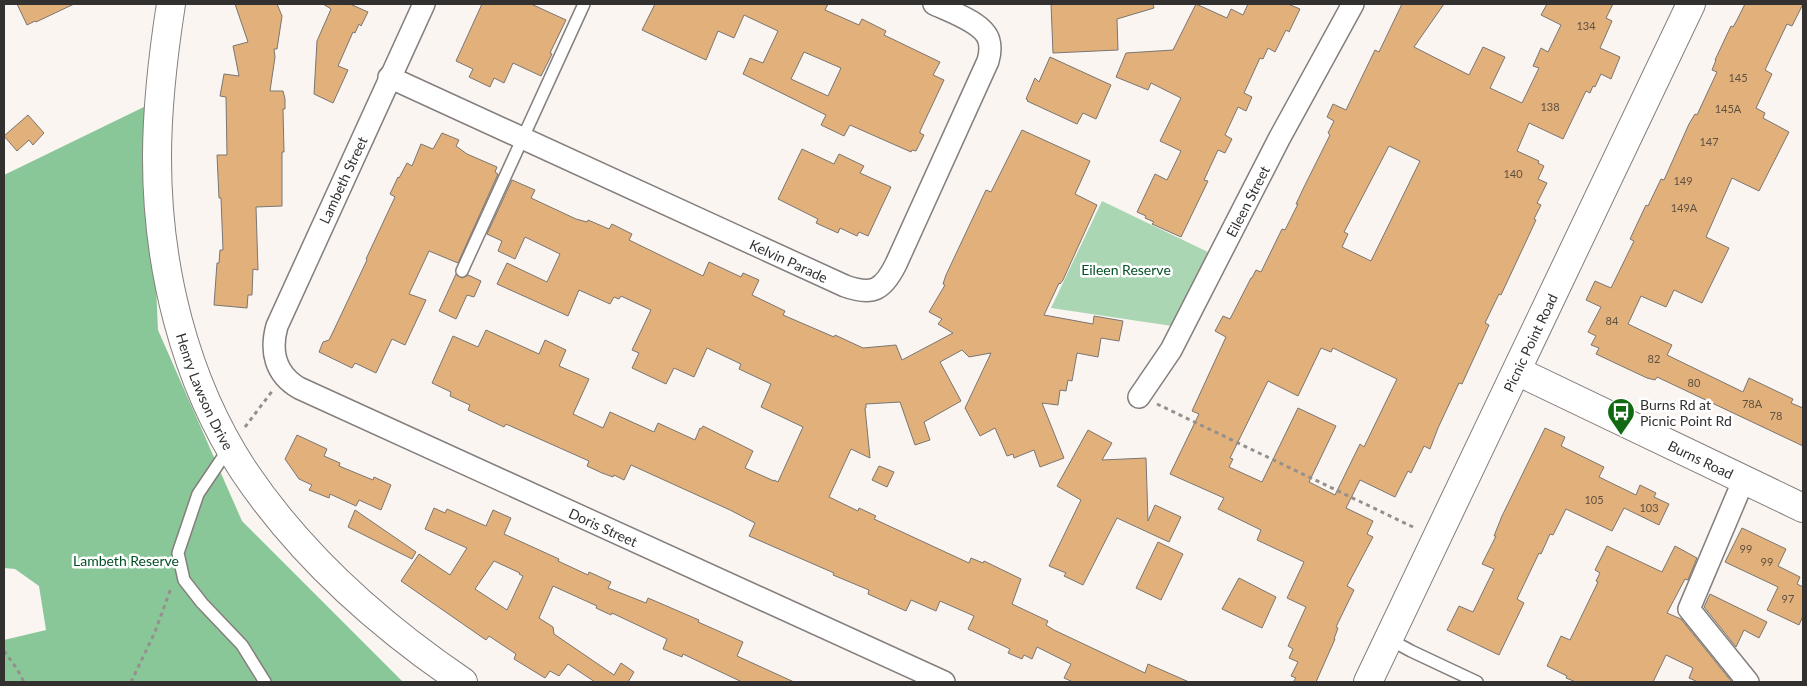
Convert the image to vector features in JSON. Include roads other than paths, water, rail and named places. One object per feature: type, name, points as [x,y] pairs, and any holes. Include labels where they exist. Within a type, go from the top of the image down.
[{"type":"street","name":"Henry Lawson Drive","points":[[171,4],[160,86],[157,159],[160,214],[170,288],[186,349],[206,399],[243,470],[274,513],[315,559],[382,621],[463,682]]},
{"type":"street","name":"Lambeth Street","points":[[280,367],[274,337],[277,326],[389,77],[424,4]]},
{"type":"street","name":"Kelvin Parade","points":[[389,77],[845,286],[860,292],[872,291],[882,285],[896,264],[988,61],[991,49],[989,38],[982,29],[934,4]]},
{"type":"street","name":"Eileen Street","points":[[1139,397],[1171,350],[1279,139],[1353,4]]},
{"type":"street","name":"Picnic Point Road","points":[[1368,682],[1691,4]]},
{"type":"street","name":"Doris Street","points":[[280,367],[290,382],[299,388],[944,682]]},
{"type":"street","name":"Burns Road","points":[[1517,371],[1803,508]]},
{"type":"street","points":[[1744,480],[1689,608],[1748,682]]},
{"type":"lane","points":[[462,271],[584,4]]},
{"type":"lane","points":[[230,447],[198,494],[178,553],[184,580],[202,603],[242,645],[265,682]]},
{"type":"lane","points":[[1389,639],[1478,682]]},
{"type":"place","name":"Burns Rd at Picnic Point Rd","points":[[1621,436]]},
{"type":"park label","name":"Eileen Reserve","points":[[1126,269]]},
{"type":"park label","name":"Lambeth Reserve","points":[[126,560]]}]
